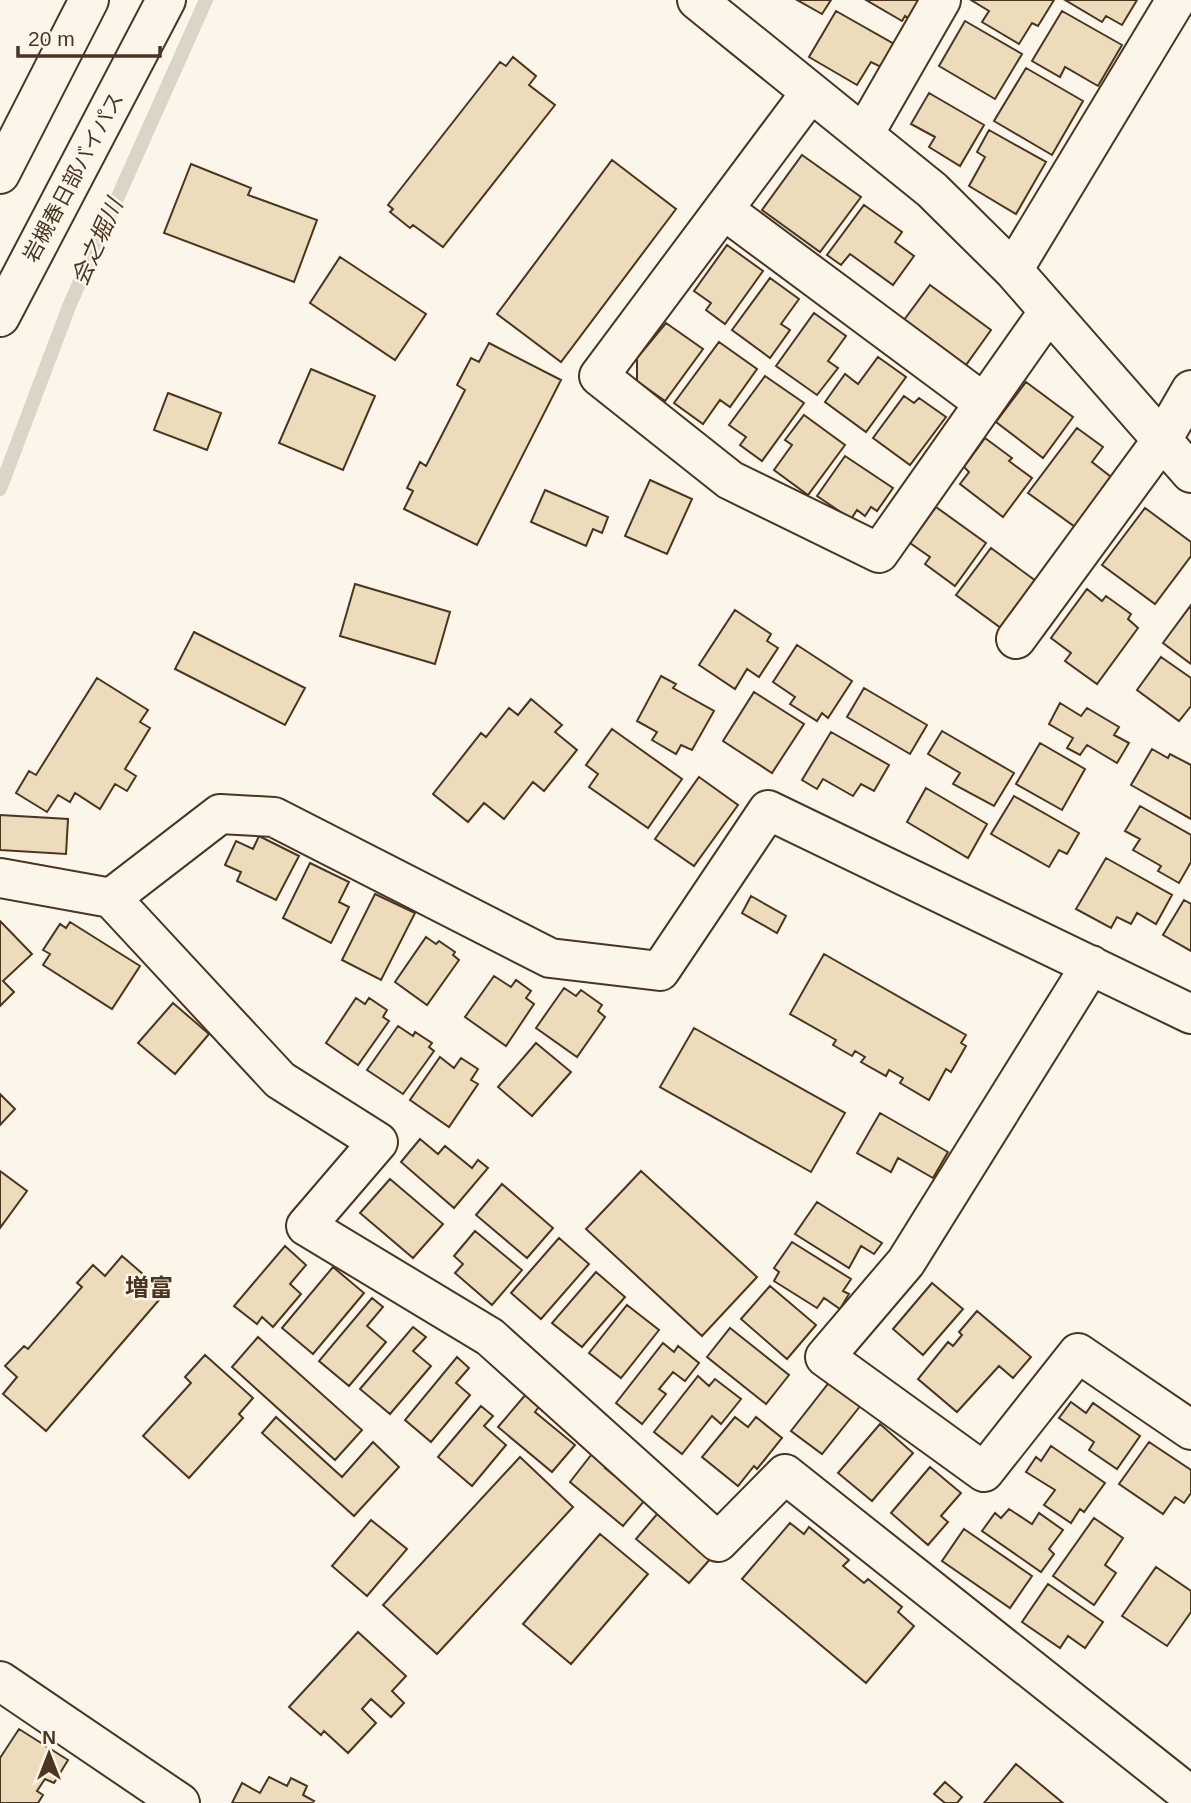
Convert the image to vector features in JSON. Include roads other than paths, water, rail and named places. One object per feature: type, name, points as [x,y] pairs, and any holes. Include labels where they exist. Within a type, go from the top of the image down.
[{"type":"main road","points":[[0,174],[89,0]]},
{"type":"main road","name":"岩槻春日部バイパス","points":[[0,317],[166,0]]},
{"type":"main road","points":[[864,134],[941,0]]},
{"type":"main road","points":[[1013,270],[1176,0]]},
{"type":"main road","points":[[702,1],[932,190],[1013,270],[1191,473]]},
{"type":"main road","points":[[811,92],[599,376],[730,480],[879,553],[1049,311]]},
{"type":"main road","points":[[724,211],[984,402]]},
{"type":"main road","points":[[1016,639],[1162,440],[1191,390]]},
{"type":"main road","points":[[111,898],[220,814],[275,817],[550,958],[660,971],[768,810],[1191,1014]]},
{"type":"main road","points":[[0,878],[111,898],[280,1080],[377,1142],[306,1226],[490,1337],[718,1542],[785,1474],[1185,1795]]},
{"type":"main road","points":[[1091,965],[906,1262],[825,1357],[984,1472],[1078,1353],[1191,1430]]},
{"type":"main road","points":[[0,1681],[180,1803]]},
{"type":"waterway","name":"会之堀川","points":[[0,489],[70,304],[206,0]]},
{"type":"district","name":"増富","points":[[149,1287]]}]
